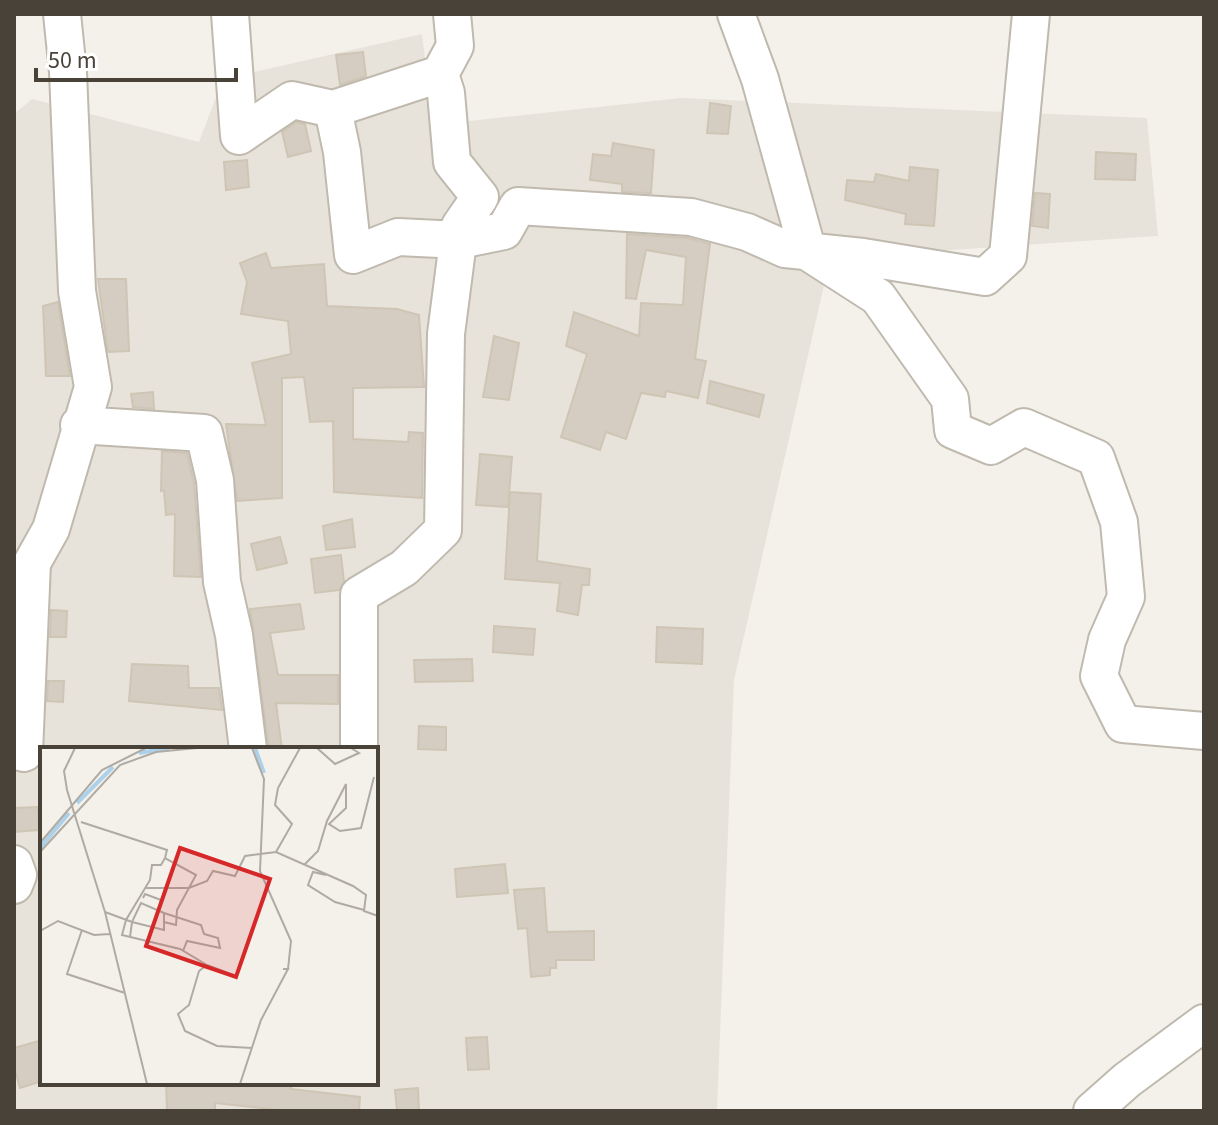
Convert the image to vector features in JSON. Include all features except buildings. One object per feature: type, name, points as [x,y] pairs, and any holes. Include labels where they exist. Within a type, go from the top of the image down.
[{"type":"street","points":[[17,761],[32,563],[51,529],[79,425],[93,387],[77,291],[62,14]]},
{"type":"street","points":[[230,14],[239,136],[292,100],[333,109],[440,74],[455,46],[452,14]]},
{"type":"street","points":[[736,14],[760,79],[808,252],[878,297],[950,399],[953,430],[991,446],[1024,427],[1096,458],[1119,522],[1126,597],[1107,640],[1099,676],[1123,724],[1204,731]]},
{"type":"street","points":[[333,109],[342,152],[353,255],[398,237],[460,240],[504,231],[518,206],[691,217],[747,232],[785,249],[985,277],[1008,256],[1031,14]]},
{"type":"street","points":[[359,747],[359,595],[404,568],[443,530],[446,334],[460,226],[480,197],[452,162],[446,93],[440,74]]},
{"type":"street","points":[[79,425],[204,433],[215,480],[222,582],[234,635],[248,747]]},
{"type":"street","points":[[14,864],[18,875],[14,885]]},
{"type":"street","points":[[1092,1111],[1127,1080],[1204,1023]]},
{"type":"shaded area","points":[[422,34],[433,125],[681,98],[1147,118],[1158,236],[907,253],[835,237],[734,680],[717,1111],[14,1111],[14,114],[32,99],[199,142],[223,79]]}]
